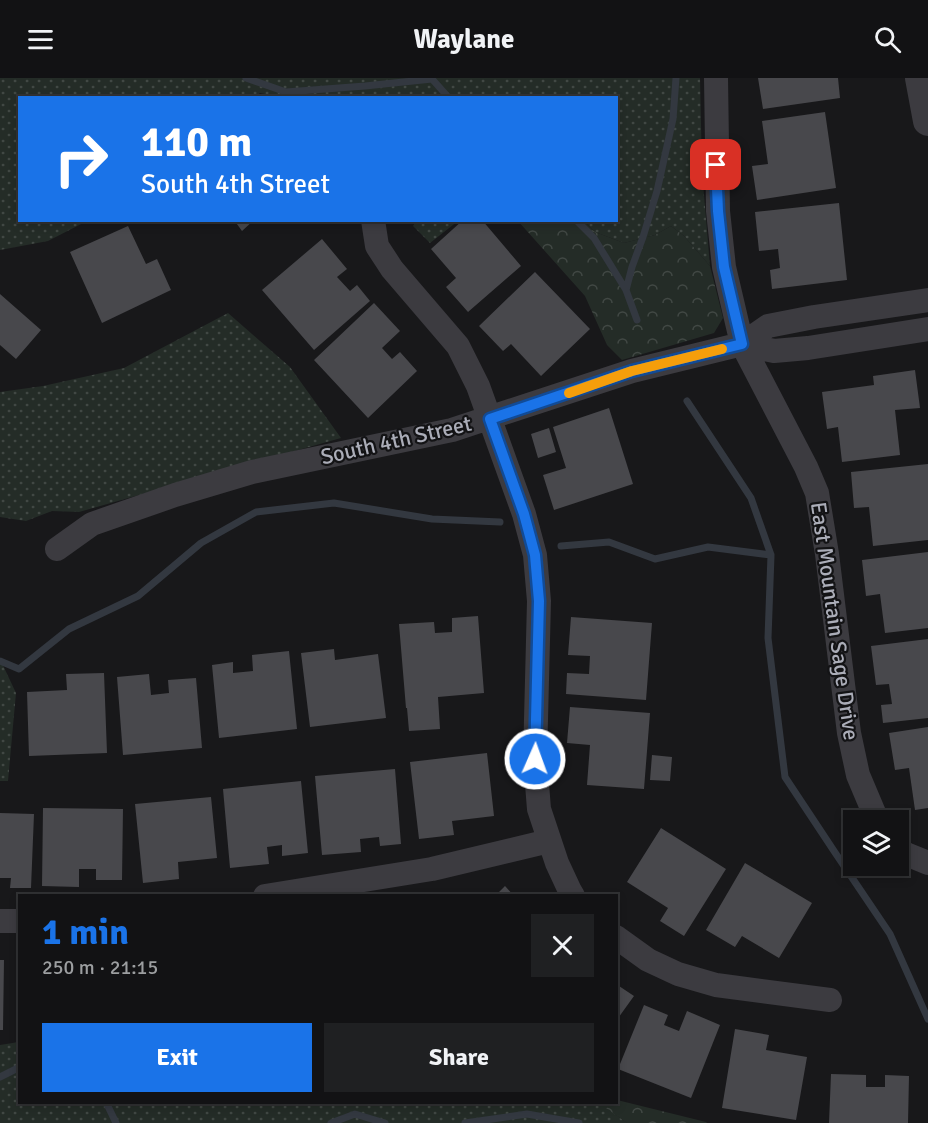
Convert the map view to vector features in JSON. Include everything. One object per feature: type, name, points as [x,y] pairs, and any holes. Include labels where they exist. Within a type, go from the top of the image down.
[{"type":"street","name":"East Mountain Sage Drive","points":[[716,78],[718,211],[724,267],[742,344],[806,467],[817,493],[827,554],[849,733],[858,775],[874,810]]},
{"type":"street","points":[[920,78],[928,122]]},
{"type":"street","points":[[373,222],[377,246],[392,269],[458,346],[478,386],[524,514],[535,555],[539,601],[535,759],[539,809],[556,863],[572,894]]},
{"type":"street","name":"South 4th Street","points":[[57,549],[92,524],[175,495],[252,472],[452,430],[632,371],[742,344],[768,326],[928,300]]},
{"type":"street","points":[[845,312],[852,341]]},
{"type":"street","name":"South 4th Street","points":[[742,344],[774,351],[808,348],[928,328]]},
{"type":"street","points":[[277,894],[432,869],[549,841]]},
{"type":"street","points":[[909,855],[928,863]]},
{"type":"street","points":[[0,921],[18,921]]},
{"type":"street","points":[[618,938],[648,960],[678,974],[716,985],[830,1000]]},
{"type":"green space","points":[[0,78],[700,78],[702,171],[710,266],[684,236],[671,226],[655,235],[624,243],[595,232],[585,222],[618,222],[618,96],[275,96],[260,93],[256,96],[18,96],[18,222],[85,222],[48,241],[0,250]]},
{"type":"green space","points":[[415,222],[457,222],[430,243],[413,226]]},
{"type":"green space","points":[[519,222],[585,222],[595,232],[624,243],[655,235],[671,226],[684,236],[710,266],[723,318],[714,333],[622,360],[607,345],[585,296]]},
{"type":"green space","points":[[228,313],[290,367],[341,438],[79,512],[52,511],[26,521],[0,517],[0,392],[43,386],[124,368]]},
{"type":"green space","points":[[0,659],[16,693],[8,781],[0,781]]},
{"type":"green space","points":[[18,1042],[18,1104],[602,1104],[627,1123],[0,1123],[0,1045]]},
{"type":"green space","points":[[618,1100],[707,1123],[627,1123],[600,1104],[618,1104]]},
{"type":"building","points":[[758,78],[838,78],[840,98],[763,109]]},
{"type":"building","points":[[825,112],[836,188],[757,200],[752,166],[768,164],[762,121]]},
{"type":"building","points":[[839,203],[847,280],[772,289],[770,270],[780,268],[778,249],[759,251],[755,212]]},
{"type":"building","points":[[235,222],[252,222],[242,231]]},
{"type":"building","points":[[461,222],[484,222],[521,266],[468,312],[446,287],[456,278],[431,249]]},
{"type":"building","points":[[128,226],[146,264],[157,259],[171,290],[102,323],[70,252]]},
{"type":"building","points":[[322,239],[347,269],[337,277],[350,291],[357,285],[370,301],[314,350],[262,290]]},
{"type":"building","points":[[535,272],[590,329],[541,376],[511,344],[503,351],[479,326]]},
{"type":"building","points":[[0,294],[41,330],[16,359],[0,345]]},
{"type":"building","points":[[374,303],[400,331],[382,348],[392,359],[400,352],[417,371],[368,418],[314,360]]},
{"type":"building","points":[[915,370],[920,408],[895,410],[900,455],[842,462],[838,427],[827,429],[822,392],[874,385],[873,376]]},
{"type":"building","points":[[609,408],[633,484],[554,510],[543,475],[566,468],[553,427]]},
{"type":"building","points":[[549,428],[556,452],[538,458],[531,434]]},
{"type":"building","points":[[928,464],[928,540],[873,546],[869,507],[854,508],[851,472]]},
{"type":"building","points":[[928,552],[928,628],[885,633],[880,594],[866,596],[862,560]]},
{"type":"building","points":[[478,616],[484,693],[438,697],[440,729],[409,731],[399,624],[434,622],[435,633],[452,632],[452,618]]},
{"type":"building","points":[[571,617],[652,623],[646,700],[566,694],[567,673],[589,674],[590,656],[568,655]]},
{"type":"building","points":[[928,639],[928,718],[883,723],[881,705],[892,704],[889,684],[876,685],[871,646]]},
{"type":"building","points":[[334,649],[335,660],[378,654],[386,718],[310,727],[301,653]]},
{"type":"building","points":[[289,651],[297,729],[219,738],[212,665],[233,662],[233,673],[253,671],[252,655]]},
{"type":"building","points":[[104,673],[107,753],[29,756],[27,692],[67,690],[66,674]]},
{"type":"building","points":[[149,674],[151,695],[169,693],[168,680],[196,678],[202,748],[123,755],[117,677]]},
{"type":"building","points":[[570,707],[650,713],[644,789],[587,785],[590,745],[567,743]]},
{"type":"building","points":[[928,727],[928,808],[915,810],[909,768],[895,770],[889,733]]},
{"type":"building","points":[[487,753],[494,816],[452,821],[454,835],[419,839],[410,762]]},
{"type":"building","points":[[652,755],[672,757],[670,781],[650,780]]},
{"type":"building","points":[[395,769],[401,844],[380,846],[379,837],[360,839],[361,852],[322,855],[315,776]]},
{"type":"building","points":[[301,781],[308,853],[282,856],[282,845],[267,847],[269,864],[230,868],[223,789]]},
{"type":"building","points":[[211,797],[217,858],[178,862],[179,879],[143,883],[135,804]]},
{"type":"building","points":[[43,808],[123,809],[122,880],[96,880],[96,869],[79,869],[79,887],[42,886]]},
{"type":"building","points":[[0,813],[34,814],[31,888],[10,888],[11,878],[0,878]]},
{"type":"building","points":[[661,828],[726,869],[684,936],[660,921],[668,908],[627,882]]},
{"type":"building","points":[[745,863],[812,903],[779,958],[742,936],[735,947],[706,930]]},
{"type":"building","points":[[505,886],[512,894],[497,894]]},
{"type":"building","points":[[0,960],[4,960],[3,1030],[0,1030]]},
{"type":"building","points":[[618,985],[634,996],[618,1018]]},
{"type":"building","points":[[644,1005],[668,1015],[664,1025],[679,1031],[687,1011],[720,1025],[691,1098],[618,1069]]},
{"type":"building","points":[[735,1029],[769,1035],[766,1050],[807,1057],[796,1120],[722,1108]]},
{"type":"building","points":[[831,1074],[866,1075],[866,1087],[885,1087],[885,1075],[909,1076],[908,1123],[829,1123]]},
{"type":"waterway","points":[[246,78],[286,92],[432,79],[447,96]]},
{"type":"waterway","points":[[626,290],[657,191],[673,119],[676,78]]},
{"type":"waterway","points":[[578,222],[594,238],[626,290],[637,320]]},
{"type":"waterway","points":[[687,401],[751,498],[771,555],[768,638],[785,777],[890,934],[928,1019]]},
{"type":"waterway","points":[[0,661],[19,669],[69,629],[138,596],[201,543],[256,512],[334,503],[432,519],[500,522]]},
{"type":"waterway","points":[[561,546],[609,542],[655,559],[708,547],[771,555]]},
{"type":"waterway","points":[[0,1077],[18,1068]]},
{"type":"waterway","points":[[107,1104],[116,1123]]},
{"type":"waterway","points":[[331,1123],[355,1114],[385,1123]]},
{"type":"waterway","points":[[465,1123],[527,1114],[579,1123]]},
{"type":"slow traffic","points":[[569,393],[632,371],[722,349]]},
{"type":"route","points":[[535,759],[539,601],[535,555],[524,514],[490,419],[632,371],[742,344],[724,267],[716,165]]}]
